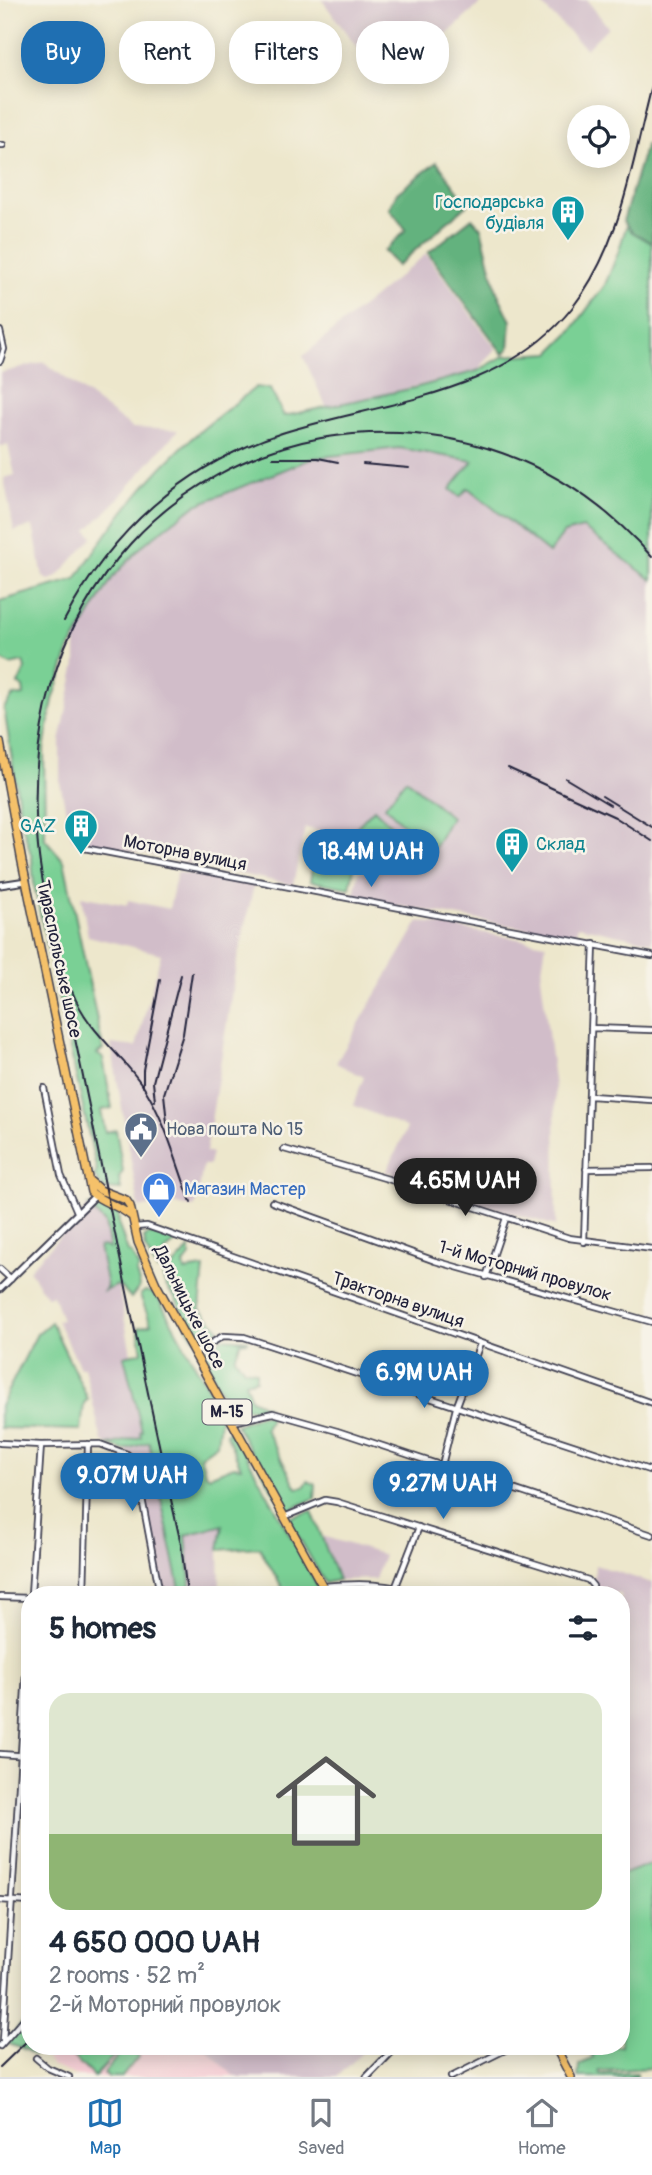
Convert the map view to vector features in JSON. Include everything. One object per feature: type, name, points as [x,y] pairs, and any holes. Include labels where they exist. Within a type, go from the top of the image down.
[{"type":"main road","name":"Тираспольське шосе","points":[[0,742],[26,881],[90,1181],[98,1193]]},
{"type":"main road","name":"Дальницьке шосе","points":[[98,1193],[131,1216],[156,1284],[323,1586]]},
{"type":"main road","points":[[560,2055],[571,2077]]},
{"type":"street","points":[[0,331],[4,349],[0,361]]},
{"type":"street","name":"Моторна вулиця","points":[[84,848],[652,956]]},
{"type":"street","points":[[0,885],[26,881]]},
{"type":"street","points":[[584,1242],[594,944]]},
{"type":"street","points":[[591,1028],[652,1030]]},
{"type":"street","points":[[44,1088],[63,1182],[78,1214]]},
{"type":"street","points":[[590,1096],[652,1100]]},
{"type":"street","points":[[284,1149],[388,1179],[584,1242],[652,1249]]},
{"type":"street","points":[[586,1169],[652,1168]]},
{"type":"street","points":[[0,1289],[98,1193]]},
{"type":"street","name":"1-й Моторний провулок","points":[[272,1202],[435,1261],[652,1322]]},
{"type":"street","points":[[486,1277],[506,1218]]},
{"type":"street","name":"Тракторна вулиця","points":[[134,1227],[147,1226],[652,1403]]},
{"type":"street","points":[[0,1269],[10,1279]]},
{"type":"street","points":[[195,1353],[223,1336],[244,1337],[652,1471]]},
{"type":"street","points":[[442,1465],[456,1408],[480,1344]]},
{"type":"street","points":[[232,1422],[273,1413],[442,1465],[652,1535]]},
{"type":"street","points":[[0,1443],[100,1444],[127,1454],[135,1461],[158,1586]]},
{"type":"street","points":[[84,1586],[88,1444]]},
{"type":"street","points":[[31,1586],[41,1445]]},
{"type":"street","points":[[284,1517],[325,1500],[337,1502],[588,1580],[593,1586]]},
{"type":"street","points":[[323,1586],[359,1583],[396,1586],[419,1527]]},
{"type":"street","points":[[0,1597],[21,1596]]},
{"type":"street","points":[[1,2044],[21,1740]]},
{"type":"street","points":[[0,1754],[20,1755]]},
{"type":"street","points":[[0,1900],[21,1902]]},
{"type":"street","points":[[1,2044],[21,2022]]},
{"type":"street","points":[[367,2077],[388,2055]]},
{"type":"street","points":[[451,2077],[495,2055]]},
{"type":"street","points":[[36,2058],[48,2068],[68,2077]]},
{"type":"shaded area","points":[[322,0],[484,0],[449,33],[449,21],[356,21],[356,46],[342,27],[342,21],[337,21]]},
{"type":"shaded area","points":[[537,0],[587,0],[608,27],[586,49]]},
{"type":"shaded area","points":[[426,254],[496,349],[477,371],[327,408],[303,356]]},
{"type":"shaded area","points":[[44,362],[132,428],[178,430],[87,530],[93,537],[57,577],[49,580],[43,577],[33,526],[14,531],[4,478],[15,475],[8,445],[0,446],[0,373]]},
{"type":"shaded area","points":[[399,448],[473,461],[450,489],[467,487],[549,553],[564,533],[583,528],[652,580],[652,942],[578,926],[575,937],[353,898],[359,871],[377,874],[382,844],[305,828],[293,885],[72,839],[60,783],[60,742],[76,663],[76,640],[85,620],[113,577],[144,544],[194,506],[313,458]]},
{"type":"shaded area","points":[[177,872],[254,885],[236,966],[206,1152],[212,1153],[209,1165],[203,1165],[197,1202],[194,1207],[163,1203],[139,1208],[111,1044],[136,1047],[161,954],[88,936],[81,896],[127,905],[128,900],[169,909]]},
{"type":"shaded area","points":[[419,921],[546,944],[541,976],[555,1088],[556,1226],[396,1178],[391,1171],[385,1175],[407,1128],[353,1105],[364,1077],[336,1063]]},
{"type":"shaded area","points":[[88,1206],[105,1223],[110,1250],[99,1248],[105,1270],[105,1290],[118,1285],[131,1354],[124,1357],[142,1431],[141,1437],[108,1445],[102,1441],[84,1367],[80,1367],[57,1321],[62,1320],[53,1295],[47,1297],[29,1270]]},
{"type":"shaded area","points":[[149,1441],[179,1586],[160,1586],[136,1460],[124,1450]]},
{"type":"shaded area","points":[[224,1525],[219,1550],[220,1586],[190,1586],[186,1534]]},
{"type":"shaded area","points":[[322,1536],[384,1555],[375,1579],[338,1580]]},
{"type":"shaded area","points":[[595,1565],[652,1583],[652,1863],[630,1872],[630,1586],[594,1586]]},
{"type":"shaded area","points":[[49,2055],[212,2055],[235,2077],[80,2077],[52,2066],[46,2058]]},
{"type":"shaded area","points":[[212,2055],[360,2055],[337,2077],[235,2077]]},
{"type":"green space","points":[[652,134],[652,580],[583,528],[564,533],[549,553],[468,488],[460,497],[450,489],[473,461],[399,448],[313,458],[194,506],[144,544],[113,577],[70,648],[53,700],[44,749],[45,839],[64,861],[103,1049],[97,1054],[103,1058],[112,1108],[101,1110],[105,1132],[116,1130],[123,1171],[119,1178],[121,1190],[104,1189],[94,1176],[97,1171],[34,885],[32,858],[22,824],[4,708],[13,696],[24,695],[23,687],[18,684],[25,669],[23,662],[10,665],[0,659],[0,601],[76,579],[124,511],[165,464],[198,432],[256,387],[270,389],[284,416],[414,388],[477,371],[504,356],[550,353],[568,335],[605,285],[645,167]]},
{"type":"green space","points":[[646,144],[652,144],[652,243],[632,232],[623,221]]},
{"type":"green space","points":[[437,162],[468,204],[397,266],[384,251],[406,230],[389,208],[397,193]]},
{"type":"green space","points":[[472,218],[481,228],[497,292],[511,321],[509,349],[503,354],[428,253]]},
{"type":"green space","points":[[406,779],[451,817],[427,861],[421,843],[385,806]]},
{"type":"green space","points":[[374,809],[407,842],[418,865],[383,852],[384,839],[352,832]]},
{"type":"green space","points":[[314,859],[354,867],[350,888],[310,881]]},
{"type":"green space","points":[[99,1204],[118,1212],[119,1226],[128,1252],[139,1268],[136,1273],[140,1286],[131,1298],[118,1285],[104,1291],[107,1286],[99,1247],[110,1249],[105,1223],[88,1206]]},
{"type":"green space","points":[[149,1234],[164,1235],[174,1239],[175,1243],[165,1251],[165,1258],[157,1270],[146,1250],[144,1238]]},
{"type":"green space","points":[[190,1248],[190,1256],[184,1264],[185,1271],[204,1268],[200,1309],[220,1329],[199,1341],[189,1332],[180,1307],[163,1277]]},
{"type":"green space","points":[[145,1291],[156,1294],[221,1412],[217,1444],[200,1456],[205,1472],[209,1476],[234,1466],[241,1467],[226,1434],[232,1429],[318,1586],[281,1586],[259,1547],[219,1550],[223,1525],[186,1535],[190,1586],[179,1586],[149,1442],[124,1450],[108,1445],[141,1437],[142,1431],[124,1356],[142,1352],[138,1328],[151,1324],[140,1295]]},
{"type":"green space","points":[[51,1322],[88,1399],[84,1403],[81,1430],[0,1428],[0,1406],[37,1334]]},
{"type":"green space","points":[[222,1338],[248,1340],[241,1341],[235,1358],[244,1369],[256,1371],[256,1379],[245,1382],[251,1399],[268,1407],[237,1409],[228,1404],[201,1353]]},
{"type":"green space","points":[[261,1415],[271,1415],[265,1429],[297,1488],[304,1487],[308,1481],[316,1485],[315,1498],[285,1512],[236,1425]]},
{"type":"green space","points":[[312,1511],[338,1580],[325,1583],[288,1518]]},
{"type":"green space","points":[[652,1863],[652,2068],[599,2071],[600,2074],[637,2073],[637,2077],[578,2077],[579,2065],[593,2058],[591,2055],[630,2055],[630,1872]]},
{"type":"green space","points":[[21,2025],[21,2048],[9,2044],[8,2039]]},
{"type":"green space","points":[[71,2055],[115,2055],[94,2077]]},
{"type":"green space","points":[[119,2055],[139,2056],[122,2077],[109,2077],[104,2073]]},
{"type":"railway","points":[[64,621],[104,558],[128,530],[154,505],[213,463],[282,433],[438,392],[476,378],[511,361],[543,338],[572,308],[603,257],[623,202],[652,86]]},
{"type":"railway","points":[[186,1586],[181,1544],[39,860],[37,764],[42,724],[65,647],[82,610],[104,576],[131,543],[171,506],[217,475],[242,463],[268,452],[321,438],[369,433],[415,434],[460,441],[503,453],[543,471],[582,495],[618,523],[652,557]]},
{"type":"railway","points":[[273,458],[318,458],[338,462]]},
{"type":"railway","points":[[363,464],[409,468]]},
{"type":"railway","points":[[508,768],[615,817],[652,841]]},
{"type":"railway","points":[[565,778],[610,805]]},
{"type":"railway","points":[[602,796],[652,827]]},
{"type":"railway","points":[[167,1123],[164,1094],[183,1034],[192,973]]},
{"type":"railway","points":[[155,1101],[153,1082],[181,975]]},
{"type":"railway","points":[[143,1087],[143,1070],[160,980]]},
{"type":"railway","points":[[72,991],[86,1018],[134,1074],[151,1099],[191,1202]]},
{"type":"railway","points":[[0,2067],[21,2047]]},
{"type":"place","name":"Господарська будівля","points":[[568,242]]},
{"type":"place","name":"GAZ","points":[[81,856]]},
{"type":"place","name":"Склад","points":[[512,874]]},
{"type":"place","name":"Нова пошта № 15","points":[[141,1159]]},
{"type":"place","name":"Магазин Мастер","points":[[159,1219]]}]
